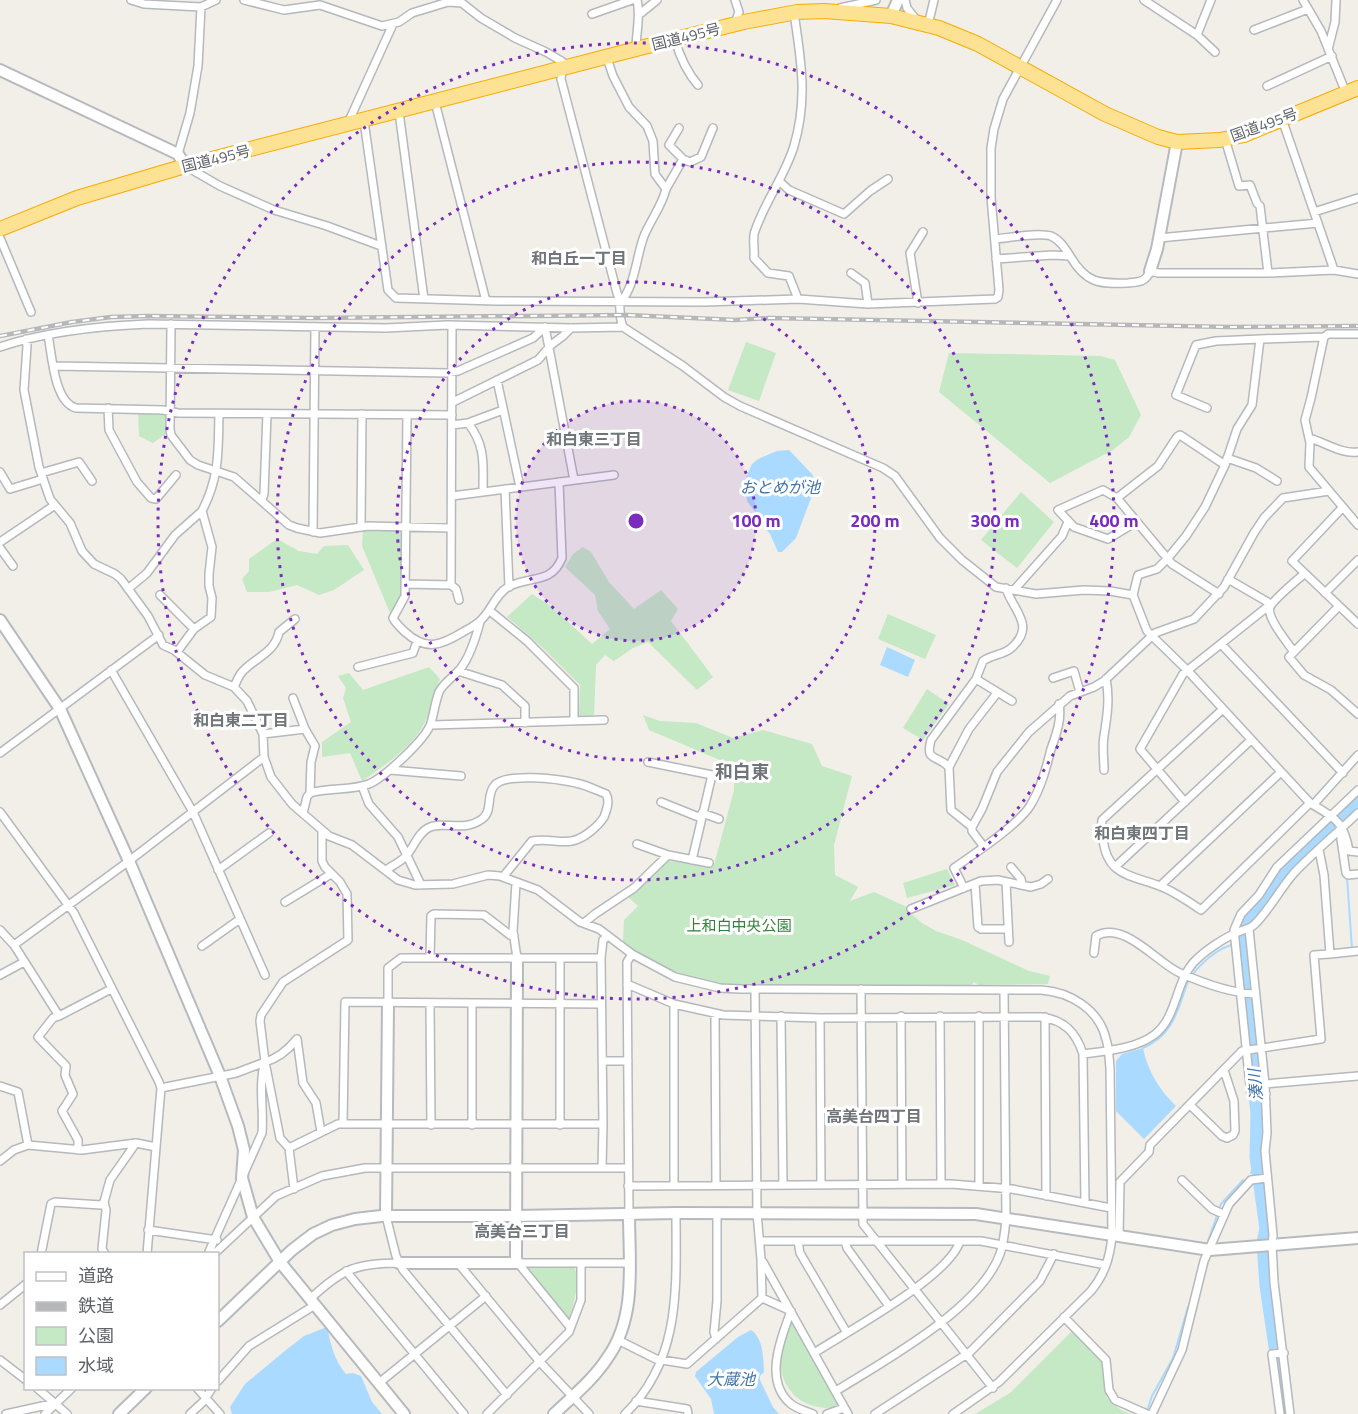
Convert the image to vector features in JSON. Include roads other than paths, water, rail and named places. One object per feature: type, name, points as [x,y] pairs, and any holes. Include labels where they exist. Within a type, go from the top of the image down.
[{"type":"highway","name":"国道495号","points":[[0,229],[76,198],[185,166],[735,24],[823,6],[891,16],[926,24],[978,44],[1105,114],[1158,137],[1177,142],[1225,139],[1244,135],[1352,90]]},
{"type":"street","points":[[131,0],[144,4],[201,7],[216,0]]},
{"type":"street","points":[[244,0],[284,10],[320,5],[382,26],[399,22],[412,13],[435,3],[462,3],[481,18],[562,62],[561,79],[621,302],[623,327]]},
{"type":"street","points":[[592,14],[632,0]]},
{"type":"street","points":[[636,49],[636,30],[641,13],[637,0]]},
{"type":"street","points":[[641,13],[657,0]]},
{"type":"street","points":[[735,0],[739,12],[735,24]]},
{"type":"street","points":[[823,6],[876,0]]},
{"type":"street","points":[[891,16],[898,0]]},
{"type":"street","points":[[905,0],[911,16],[926,24],[934,0]]},
{"type":"street","points":[[364,121],[388,290],[396,298],[621,302],[798,299],[868,304],[995,300],[999,290],[991,197],[991,148],[994,129],[1004,99],[1020,66],[1057,0]]},
{"type":"street","points":[[1144,0],[1197,36],[1215,52]]},
{"type":"street","points":[[1197,36],[1211,0]]},
{"type":"street","points":[[1303,0],[1352,90]]},
{"type":"street","points":[[1330,52],[1336,0]]},
{"type":"street","points":[[177,154],[190,113],[196,77],[201,7]]},
{"type":"street","points":[[1254,30],[1308,9]]},
{"type":"street","points":[[794,13],[802,70],[803,96],[794,147],[780,182],[755,231],[754,258],[768,273],[789,276],[798,299]]},
{"type":"street","points":[[347,125],[393,24]]},
{"type":"street","points":[[675,40],[687,73],[698,85]]},
{"type":"street","points":[[1267,86],[1330,52]]},
{"type":"street","points":[[607,58],[629,107],[646,126],[654,141],[655,174],[666,189]]},
{"type":"street","points":[[0,70],[177,154],[185,166],[220,186],[274,210],[381,246]]},
{"type":"street","points":[[435,102],[486,301]]},
{"type":"street","points":[[399,112],[424,299]]},
{"type":"street","points":[[1282,119],[1334,270]]},
{"type":"street","points":[[669,145],[679,128]]},
{"type":"street","points":[[654,141],[669,145],[683,159],[690,162],[701,157],[713,128]]},
{"type":"street","points":[[1225,139],[1239,186],[1250,185],[1260,206],[1268,273]]},
{"type":"street","points":[[995,239],[1050,236],[1059,241],[1083,274],[1101,284],[1138,282],[1147,277],[1150,271],[1159,238],[1177,142]]},
{"type":"street","points":[[621,302],[628,293],[645,233],[662,204],[666,189],[683,159]]},
{"type":"street","points":[[780,182],[789,190],[844,214],[870,191],[888,179]]},
{"type":"street","points":[[1314,212],[1358,198]]},
{"type":"street","points":[[1159,238],[1318,223]]},
{"type":"street","points":[[918,303],[910,253],[922,232]]},
{"type":"street","points":[[0,238],[31,312]]},
{"type":"street","points":[[996,259],[1070,256]]},
{"type":"street","points":[[1150,271],[1158,273],[1268,273],[1334,270],[1358,274]]},
{"type":"street","points":[[851,273],[865,283],[868,304]]},
{"type":"street","points":[[171,324],[170,429],[174,440],[190,460],[234,477],[290,525],[313,532],[331,532],[361,527],[451,528]]},
{"type":"street","points":[[0,347],[26,339],[112,325],[386,328],[452,325],[623,327],[740,406],[895,476],[902,489],[947,545],[996,587],[1036,594],[1084,590],[1133,595]]},
{"type":"street","points":[[451,585],[452,325]]},
{"type":"street","points":[[313,532],[315,327]]},
{"type":"street","points":[[54,366],[452,372],[533,338],[545,327]]},
{"type":"street","points":[[545,327],[574,480]]},
{"type":"street","points":[[453,402],[538,360],[571,328]]},
{"type":"street","points":[[1207,408],[1176,395],[1196,345],[1216,341],[1324,337],[1328,334],[1340,333],[1358,334]]},
{"type":"street","points":[[48,335],[58,387],[65,403],[76,408],[219,414],[452,415]]},
{"type":"street","points":[[1324,337],[1305,420],[1309,438],[1309,467],[1358,525]]},
{"type":"street","points":[[26,339],[24,390],[42,476],[50,500],[70,523],[82,551],[94,564],[116,574],[128,589],[159,635],[163,645],[177,652],[205,675],[234,687],[247,701],[262,734],[264,757],[271,777],[286,797],[328,836],[352,845],[398,880],[409,884],[453,884],[488,875],[503,877],[538,890],[584,923],[599,928],[632,954],[675,977],[690,982],[720,988],[755,989],[1054,991],[1075,1000],[1094,1015],[1107,1041],[1110,1068],[1111,1208],[1115,1236]]},
{"type":"street","points":[[1260,339],[1252,405],[1237,429],[1226,461],[1205,507],[1168,558],[1156,569],[1138,575],[1133,595],[1144,627],[1312,804],[1332,816],[1343,828],[1348,851],[1358,852]]},
{"type":"street","points":[[496,380],[520,487]]},
{"type":"street","points":[[108,408],[109,430],[137,482],[151,498],[156,499],[176,475]]},
{"type":"street","points":[[452,425],[468,423],[503,410]]},
{"type":"street","points":[[128,589],[142,578],[176,535],[202,511],[212,491],[216,471],[219,414]]},
{"type":"street","points":[[262,500],[267,414]]},
{"type":"street","points":[[361,527],[362,414]]},
{"type":"street","points":[[407,415],[405,596],[393,618],[396,624],[417,641],[439,644],[449,640],[480,622],[490,611],[499,595],[509,587],[547,577],[557,569],[562,558],[559,482]]},
{"type":"street","points":[[468,423],[482,448],[483,492]]},
{"type":"street","points":[[1117,498],[1158,466],[1180,435],[1226,461],[1256,468],[1277,482]]},
{"type":"street","points":[[1309,438],[1340,451],[1358,452]]},
{"type":"street","points":[[0,472],[10,489],[79,462],[92,482]]},
{"type":"street","points":[[452,496],[614,475]]},
{"type":"street","points":[[505,489],[509,587]]},
{"type":"street","points":[[1136,522],[1108,539],[1074,527],[1058,510],[1103,490],[1117,498],[1172,564],[1218,594]]},
{"type":"street","points":[[972,827],[997,772],[1029,732],[1070,696],[1094,687],[1106,679],[1155,633],[1194,619],[1218,594],[1264,518],[1283,498],[1329,491]]},
{"type":"street","points":[[0,542],[55,505]]},
{"type":"street","points":[[1342,508],[1292,561],[1358,624]]},
{"type":"street","points":[[177,652],[194,629],[211,617],[212,598],[209,574],[212,547],[202,511]]},
{"type":"street","points":[[1010,589],[1062,536],[1068,522]]},
{"type":"street","points":[[0,548],[13,566]]},
{"type":"street","points":[[1325,593],[1358,560]]},
{"type":"street","points":[[1185,802],[1140,749],[1183,674],[1222,645],[1304,574]]},
{"type":"street","points":[[1228,579],[1271,604]]},
{"type":"street","points":[[405,584],[451,585],[456,589],[459,600]]},
{"type":"street","points":[[949,767],[931,756],[928,751],[931,740],[976,679],[983,661],[1009,649],[1020,635],[1022,618],[1010,589]]},
{"type":"street","points":[[160,595],[194,629]]},
{"type":"street","points":[[1271,604],[1269,614],[1294,652]]},
{"type":"street","points":[[1339,606],[1289,657],[1304,675],[1331,690],[1358,714]]},
{"type":"street","points":[[490,611],[527,641],[574,688],[574,721]]},
{"type":"street","points":[[234,687],[243,671],[268,651],[278,638],[279,632],[295,619]]},
{"type":"street","points":[[0,620],[60,709],[129,861],[220,1076],[238,1126],[244,1150],[242,1178],[253,1217],[280,1262],[404,1414]]},
{"type":"street","points":[[310,794],[362,786],[380,778],[417,743],[431,725],[432,713],[440,690],[458,671],[475,638],[480,622]]},
{"type":"street","points":[[0,753],[159,635]]},
{"type":"street","points":[[358,667],[413,653],[417,641]]},
{"type":"street","points":[[1222,645],[1342,773]]},
{"type":"street","points":[[111,670],[193,813],[265,975]]},
{"type":"street","points":[[458,671],[502,685],[525,706],[525,723]]},
{"type":"street","points":[[1053,678],[1074,671],[1080,692]]},
{"type":"street","points":[[976,679],[1012,701]]},
{"type":"street","points":[[1104,770],[1103,737],[1107,723],[1108,689],[1106,679]]},
{"type":"street","points":[[984,847],[972,831],[972,827],[951,810],[949,767],[964,736],[997,693]]},
{"type":"street","points":[[293,698],[305,729],[315,746],[311,762],[310,794],[303,813]]},
{"type":"street","points":[[964,888],[954,868],[984,847],[1026,812],[1041,785],[1061,712],[1059,704]]},
{"type":"street","points":[[1223,709],[1102,820],[1104,853],[1115,867],[1135,879],[1180,895],[1201,910],[1312,804],[1358,755]]},
{"type":"street","points":[[431,725],[604,720]]},
{"type":"street","points":[[262,734],[305,729]]},
{"type":"street","points":[[1115,867],[1251,740]]},
{"type":"street","points":[[14,945],[193,813],[264,757]]},
{"type":"street","points":[[648,762],[712,775],[692,860]]},
{"type":"street","points":[[390,770],[461,776]]},
{"type":"street","points":[[1160,886],[1281,772]]},
{"type":"street","points":[[386,870],[407,854],[426,829],[433,826],[462,827],[482,819],[487,814],[491,791],[495,784],[502,780],[541,779],[576,783],[606,794],[609,801],[606,810],[602,820],[594,829],[580,840],[573,842],[532,841],[503,877]]},
{"type":"street","points":[[362,786],[369,804],[393,830],[421,885]]},
{"type":"street","points":[[1266,1094],[1251,1095],[1234,930],[1241,915],[1259,895],[1277,867],[1358,790]]},
{"type":"street","points":[[661,802],[719,819]]},
{"type":"street","points":[[0,812],[68,905],[161,1088],[147,1252]]},
{"type":"street","points":[[1083,1054],[1108,1051],[1144,1040],[1160,1029],[1172,1010],[1177,992],[1192,964],[1202,954],[1234,934],[1249,929],[1270,907],[1293,874],[1358,813]]},
{"type":"street","points":[[1343,828],[1341,839],[1347,874],[1358,874]]},
{"type":"street","points":[[294,1189],[289,1148],[280,1138],[265,1062],[260,1021],[261,1015],[274,997],[276,990],[293,974],[348,940],[347,894],[322,861],[322,830]]},
{"type":"street","points":[[218,870],[269,833]]},
{"type":"street","points":[[637,844],[668,855],[709,863]]},
{"type":"street","points":[[1319,850],[1324,875],[1330,954]]},
{"type":"street","points":[[584,923],[634,888],[668,855]]},
{"type":"street","points":[[1011,867],[1022,879],[1022,884]]},
{"type":"street","points":[[285,902],[331,874]]},
{"type":"street","points":[[910,909],[988,880],[1031,887],[1048,879]]},
{"type":"street","points":[[1006,882],[1009,942]]},
{"type":"street","points":[[516,883],[514,936],[517,958],[516,1259],[570,1327]]},
{"type":"street","points":[[975,884],[978,927],[1008,929]]},
{"type":"street","points":[[430,958],[431,916],[434,914],[484,915],[514,936]]},
{"type":"street","points":[[202,946],[240,919]]},
{"type":"street","points":[[1249,929],[1253,994],[1266,1094],[1265,1151],[1273,1235],[1274,1282],[1290,1414]]},
{"type":"street","points":[[0,930],[14,945],[59,1016]]},
{"type":"street","points":[[1094,953],[1096,936],[1102,932],[1118,934],[1147,949],[1179,973],[1241,994],[1253,994]]},
{"type":"street","points":[[602,1168],[601,958],[603,940],[609,936]]},
{"type":"street","points":[[953,1414],[993,1388],[1099,1281],[1115,1236],[1120,1182],[1149,1152],[1150,1145],[1242,1051],[1321,1040],[1314,955],[1358,951]]},
{"type":"street","points":[[554,1414],[608,1359],[618,1340],[629,1300],[627,962],[632,954]]},
{"type":"street","points":[[507,1395],[396,1257],[386,1216],[388,968],[400,958],[601,958]]},
{"type":"street","points":[[560,958],[560,1125]]},
{"type":"street","points":[[0,975],[24,962]]},
{"type":"street","points":[[627,984],[674,1004],[715,1014],[820,1018],[1045,1017],[1066,1026],[1079,1042],[1083,1054],[1085,1203]]},
{"type":"street","points":[[78,1149],[78,1140],[62,1112],[73,1094],[64,1076],[66,1066],[38,1036],[53,1018],[111,989]]},
{"type":"street","points":[[618,1340],[661,1360],[689,1363],[762,1298],[757,1213],[755,989]]},
{"type":"street","points":[[861,989],[863,1224],[993,1388]]},
{"type":"street","points":[[836,1391],[941,1323],[988,1277],[1000,1254],[1006,1218],[1004,990]]},
{"type":"street","points":[[343,1124],[345,1002],[601,1004]]},
{"type":"street","points":[[472,1003],[472,1125]]},
{"type":"street","points":[[430,1004],[431,1125]]},
{"type":"street","points":[[674,1004],[675,1185]]},
{"type":"street","points":[[715,1014],[716,1185]]},
{"type":"street","points":[[781,1016],[783,1185]]},
{"type":"street","points":[[901,1016],[902,1184]]},
{"type":"street","points":[[940,1016],[941,1184]]},
{"type":"street","points":[[979,1016],[979,1185]]},
{"type":"street","points":[[1045,1017],[1046,1196]]},
{"type":"street","points":[[820,1018],[821,1184]]},
{"type":"street","points":[[161,1088],[236,1073],[275,1059],[288,1050],[297,1039],[303,1083],[316,1103],[321,1132]]},
{"type":"street","points":[[602,1061],[628,1062]]},
{"type":"street","points":[[209,1252],[262,1133],[262,1071],[265,1062]]},
{"type":"street","points":[[1190,1105],[1222,1136],[1227,1138],[1233,1135],[1235,1131],[1234,1101],[1224,1070]]},
{"type":"street","points":[[1265,1084],[1358,1076]]},
{"type":"street","points":[[0,1086],[18,1092],[28,1145]]},
{"type":"street","points":[[289,1148],[338,1124],[603,1124]]},
{"type":"street","points":[[0,1161],[14,1150],[28,1145],[78,1149],[136,1143],[156,1148]]},
{"type":"street","points":[[104,1252],[102,1249],[106,1210],[104,1202],[110,1179],[136,1143]]},
{"type":"street","points":[[216,1252],[271,1200],[322,1176],[348,1170],[628,1168]]},
{"type":"street","points":[[1152,1414],[1182,1350],[1194,1306],[1196,1287],[1223,1214],[1251,1180],[1267,1178]]},
{"type":"street","points":[[1182,1180],[1212,1209],[1223,1214]]},
{"type":"street","points":[[628,1186],[979,1185],[1111,1208]]},
{"type":"street","points":[[41,1252],[51,1204],[56,1202],[97,1206],[104,1202]]},
{"type":"street","points":[[219,1320],[313,1234],[332,1225],[355,1219],[386,1216],[676,1213],[976,1214],[1210,1251],[1358,1238]]},
{"type":"street","points":[[625,1414],[653,1377],[668,1344],[676,1295],[676,1213]]},
{"type":"street","points":[[716,1339],[714,1332],[717,1301],[717,1213]]},
{"type":"street","points":[[148,1230],[215,1238],[224,1244]]},
{"type":"street","points":[[760,1241],[960,1241],[1002,1245],[1106,1265]]},
{"type":"street","points":[[798,1241],[800,1253],[847,1333]]},
{"type":"street","points":[[845,1241],[847,1248],[889,1306]]},
{"type":"street","points":[[814,1353],[914,1290],[951,1257],[960,1241]]},
{"type":"street","points":[[875,1414],[966,1355],[1040,1281],[1054,1254]]},
{"type":"street","points":[[761,1259],[846,1411],[827,1414]]},
{"type":"street","points":[[219,1380],[249,1346],[312,1302],[327,1283],[346,1270],[367,1264],[399,1263],[628,1263]]},
{"type":"street","points":[[458,1263],[540,1362],[589,1414]]},
{"type":"street","points":[[487,1414],[563,1340],[580,1300],[581,1263]]},
{"type":"street","points":[[346,1270],[464,1414]]},
{"type":"street","points":[[0,1305],[24,1286]]},
{"type":"street","points":[[380,1383],[486,1296]]},
{"type":"street","points":[[762,1298],[790,1311]]},
{"type":"street","points":[[790,1311],[777,1348],[777,1379],[790,1403],[813,1414]]},
{"type":"street","points":[[1064,1317],[1106,1360],[1109,1390],[1115,1400],[1148,1414]]},
{"type":"street","points":[[1280,1414],[1272,1354],[1284,1353]]},
{"type":"street","points":[[0,1360],[24,1375]]},
{"type":"street","points":[[38,1390],[67,1414]]},
{"type":"street","points":[[45,1414],[71,1390]]},
{"type":"street","points":[[119,1414],[145,1390]]},
{"type":"street","points":[[198,1390],[220,1414]]},
{"type":"street","points":[[190,1414],[211,1390]]},
{"type":"street","points":[[636,1401],[687,1409],[688,1414]]},
{"type":"street","points":[[6,1414],[56,1403]]},
{"type":"water","name":"おとめが池","points":[[789,450],[814,479],[811,498],[796,538],[782,552],[778,552],[770,534],[758,520],[747,501],[745,480],[752,464],[758,459],[777,451]]},
{"type":"water","points":[[887,647],[915,660],[908,677],[880,665]]},
{"type":"water","points":[[1143,1048],[1155,1080],[1176,1106],[1144,1139],[1116,1111],[1116,1061],[1122,1054]]},
{"type":"water","points":[[327,1327],[334,1352],[342,1369],[346,1374],[353,1373],[361,1376],[372,1402],[382,1414],[232,1414],[230,1407],[245,1384],[304,1336]]},
{"type":"water","name":"大蔵池","points":[[751,1330],[758,1338],[762,1349],[764,1372],[760,1380],[773,1407],[779,1414],[714,1414],[711,1399],[695,1376],[696,1372],[738,1337]]},
{"type":"waterway","name":"湊川","points":[[1286,1414],[1267,1286],[1264,1242],[1267,1229],[1257,1157],[1258,1114],[1241,943],[1244,922],[1283,871],[1358,800]]},
{"type":"waterway","points":[[1347,877],[1352,949]]},
{"type":"waterway","points":[[1192,975],[1214,954],[1241,943]]},
{"type":"waterway","points":[[1143,1048],[1162,1036],[1174,1020],[1189,979]]},
{"type":"waterway","points":[[1251,1173],[1257,1157]]},
{"type":"waterway","points":[[1208,1241],[1221,1204],[1243,1180]]},
{"type":"waterway","points":[[1147,1411],[1152,1396],[1173,1358],[1188,1307]]},
{"type":"railway","points":[[0,336],[72,322],[111,317],[147,316],[313,318],[627,315],[735,320],[769,318],[1229,327],[1358,326]]},
{"type":"district","name":"和白丘一丁目","points":[[579,258]]},
{"type":"district","name":"和白東三丁目","points":[[594,439]]},
{"type":"district","name":"和白東二丁目","points":[[241,720]]},
{"type":"district","name":"和白東","points":[[742,772]]},
{"type":"district","name":"和白東四丁目","points":[[1142,833]]},
{"type":"district","name":"高美台四丁目","points":[[874,1116]]},
{"type":"district","name":"高美台三丁目","points":[[522,1231]]},
{"type":"park label","name":"上和白中央公園","points":[[739,926]]}]
